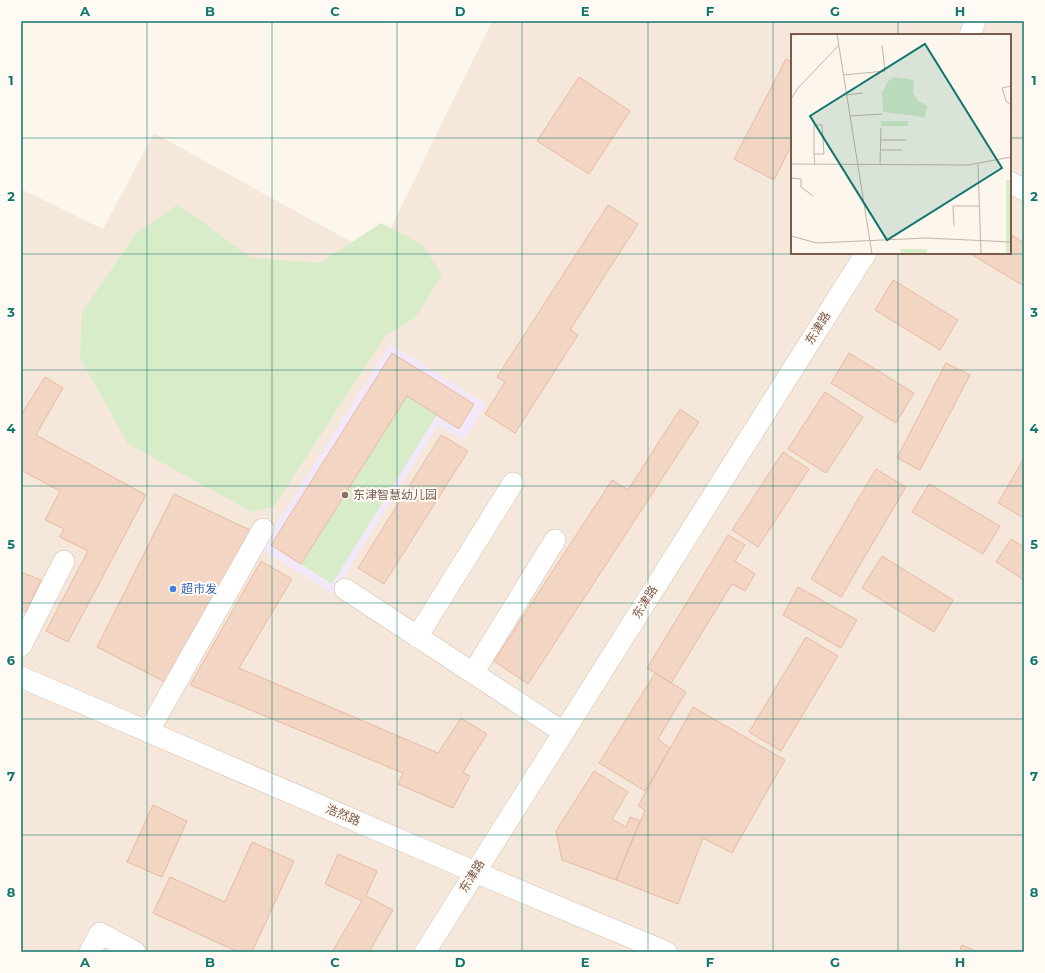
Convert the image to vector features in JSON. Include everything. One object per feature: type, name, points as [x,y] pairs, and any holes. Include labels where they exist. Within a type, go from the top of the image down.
[{"type":"street","points":[[970,34],[975,21]]},
{"type":"street","points":[[1011,183],[1024,190]]},
{"type":"street","name":"东津路","points":[[425,952],[865,254]]},
{"type":"street","points":[[418,637],[512,483]]},
{"type":"street","points":[[148,732],[263,529]]},
{"type":"street","points":[[474,673],[555,540]]},
{"type":"street","points":[[21,646],[64,561]]},
{"type":"street","points":[[345,589],[563,732]]},
{"type":"street","name":"浩然路","points":[[21,677],[475,872],[666,952]]},
{"type":"street","points":[[90,952],[100,933],[135,952]]},
{"type":"shaded area","points":[[492,21],[1024,21],[1024,952],[21,952],[21,189],[103,229],[154,133],[377,256]]},
{"type":"shaded area","name":"东津智慧幼儿园","points":[[390,344],[486,404],[464,441],[438,425],[333,594],[261,549]]},
{"type":"green space","points":[[177,205],[251,258],[320,263],[381,223],[422,244],[442,275],[415,318],[386,335],[274,506],[252,512],[128,444],[80,358],[82,312],[137,232]]},
{"type":"green space","points":[[407,396],[437,415],[332,584],[301,564]]},
{"type":"building","points":[[786,59],[791,62],[791,146],[774,180],[734,159]]},
{"type":"building","points":[[579,77],[630,111],[589,174],[537,141]]},
{"type":"building","points":[[608,205],[638,224],[570,330],[578,335],[515,433],[485,414],[505,382],[497,377]]},
{"type":"building","points":[[1011,235],[1024,243],[1024,286],[971,254],[1011,254]]},
{"type":"building","points":[[893,280],[958,320],[940,350],[875,310]]},
{"type":"building","points":[[392,353],[474,404],[459,429],[407,396],[301,564],[271,545]]},
{"type":"building","points":[[849,353],[914,393],[896,423],[831,383]]},
{"type":"building","points":[[946,363],[970,375],[920,470],[897,458]]},
{"type":"building","points":[[45,377],[63,388],[36,435],[146,495],[68,642],[46,631],[88,551],[60,537],[64,529],[45,520],[60,491],[21,470],[21,415]]},
{"type":"building","points":[[825,392],[863,417],[826,473],[788,449]]},
{"type":"building","points":[[680,409],[699,422],[528,684],[494,661],[612,480],[628,490]]},
{"type":"building","points":[[441,435],[468,451],[384,584],[358,568]]},
{"type":"building","points":[[783,452],[809,469],[758,547],[732,530]]},
{"type":"building","points":[[1024,458],[1024,518],[998,503]]},
{"type":"building","points":[[876,469],[906,487],[841,597],[811,579]]},
{"type":"building","points":[[929,484],[1000,526],[983,554],[912,512]]},
{"type":"building","name":"超市发","points":[[174,494],[254,532],[165,682],[97,647]]},
{"type":"building","points":[[728,535],[745,545],[735,561],[755,574],[745,591],[732,584],[671,683],[647,668]]},
{"type":"building","points":[[1011,539],[1024,547],[1024,580],[996,562]]},
{"type":"building","points":[[882,556],[953,600],[934,632],[862,588]]},
{"type":"building","points":[[261,561],[292,579],[239,668],[438,753],[461,718],[487,734],[463,772],[470,776],[453,808],[398,784],[403,773],[190,685]]},
{"type":"building","points":[[21,572],[41,580],[26,612],[21,609]]},
{"type":"building","points":[[798,587],[857,620],[841,648],[783,615]]},
{"type":"building","points":[[806,637],[838,656],[781,751],[749,732]]},
{"type":"building","points":[[655,673],[686,692],[658,739],[670,748],[645,791],[599,763]]},
{"type":"building","points":[[693,707],[785,760],[732,853],[703,838],[678,904],[616,880],[645,810],[638,806]]},
{"type":"building","points":[[594,771],[628,792],[612,819],[626,827],[630,817],[640,821],[616,880],[562,860],[556,831]]},
{"type":"building","points":[[153,805],[187,821],[162,877],[127,862]]},
{"type":"building","points":[[252,842],[294,861],[252,952],[238,952],[153,913],[170,877],[225,902]]},
{"type":"building","points":[[338,854],[377,871],[366,896],[393,910],[369,952],[332,952],[362,901],[325,884]]},
{"type":"building","points":[[962,945],[978,952],[959,952]]},
{"type":"place","name":"东津智慧幼儿园","points":[[345,495]]},
{"type":"place","name":"超市发","points":[[173,589]]}]
